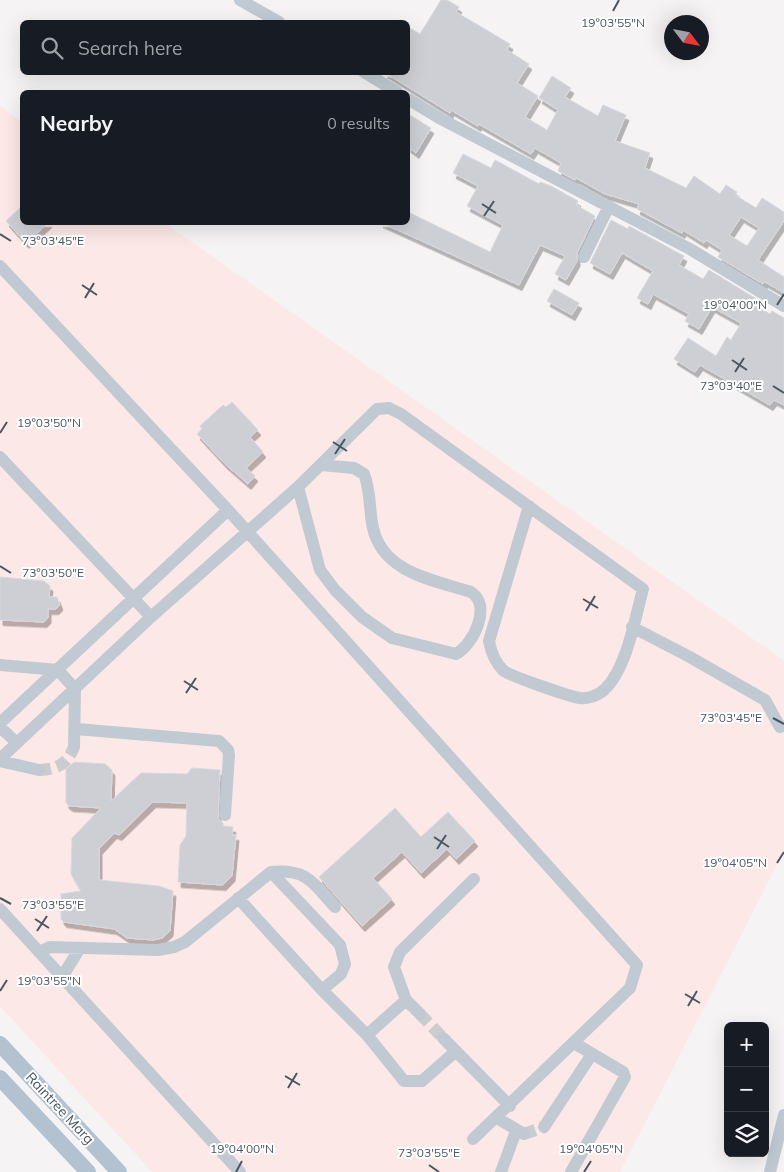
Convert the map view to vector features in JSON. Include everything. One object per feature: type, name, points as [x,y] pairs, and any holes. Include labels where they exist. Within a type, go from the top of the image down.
[{"type":"main road","name":"Raintree Marg","points":[[0,1044],[119,1172]]},
{"type":"main road","name":"Raintree Marg","points":[[0,1078],[88,1172]]},
{"type":"street","points":[[240,0],[275,20]]},
{"type":"street","points":[[369,75],[394,90]]},
{"type":"street","points":[[410,100],[690,249],[784,306]]},
{"type":"street","points":[[584,257],[609,206]]},
{"type":"street","points":[[0,266],[228,510],[637,965],[630,988],[473,1140]]},
{"type":"street","points":[[0,760],[151,618],[298,487],[377,409],[389,408],[401,414],[529,506],[643,589],[621,664],[614,678],[605,689],[587,698],[579,698],[505,672],[496,661],[489,641],[529,506]]},
{"type":"street","points":[[0,457],[133,596],[151,618]]},
{"type":"street","points":[[298,487],[320,570],[335,590],[362,617],[392,638],[456,654],[465,648],[480,619],[481,604],[478,596],[416,575],[385,555],[375,535],[364,474],[354,468],[321,465]]},
{"type":"street","points":[[17,743],[0,725],[133,596],[228,510]]},
{"type":"street","points":[[632,627],[688,656],[765,700],[780,728]]},
{"type":"street","points":[[0,665],[58,670],[75,689],[76,729],[74,747]]},
{"type":"street","points":[[76,729],[219,741],[228,750],[229,755],[226,815]]},
{"type":"street","points":[[0,760],[39,770]]},
{"type":"street","points":[[39,952],[50,947],[158,950],[174,948],[185,942],[271,872],[284,871],[307,876],[334,907]]},
{"type":"street","points":[[271,872],[340,945],[345,964],[340,974],[322,990]]},
{"type":"street","points":[[420,1014],[406,1000],[394,967],[400,952],[474,879]]},
{"type":"street","points":[[238,898],[322,990],[367,1035],[404,1081],[422,1082],[456,1051]]},
{"type":"street","points":[[0,909],[240,1172]]},
{"type":"street","points":[[62,977],[80,948]]},
{"type":"street","points":[[367,1035],[406,1000]]},
{"type":"street","points":[[443,1038],[510,1106]]},
{"type":"street","points":[[571,1172],[624,1077],[623,1072],[574,1043]]},
{"type":"street","points":[[544,1127],[592,1054]]},
{"type":"street","points":[[770,1172],[784,1115]]},
{"type":"street","points":[[497,1118],[520,1133],[501,1172]]},
{"type":"shaded area","points":[[0,106],[20,121],[20,225],[168,225],[784,661],[784,851],[620,1172],[152,1172],[0,1006]]},
{"type":"building","points":[[441,0],[447,0],[459,7],[456,12],[510,44],[507,50],[529,64],[517,83],[538,96],[525,117],[547,130],[558,110],[539,98],[552,76],[571,88],[565,97],[598,116],[603,105],[626,115],[615,141],[650,153],[645,168],[686,188],[694,176],[720,194],[726,185],[737,192],[735,195],[756,208],[762,198],[784,212],[784,221],[758,260],[784,277],[784,293],[765,282],[763,284],[718,257],[722,250],[706,240],[704,243],[683,230],[682,233],[637,209],[639,204],[605,194],[576,178],[575,180],[558,171],[561,163],[535,148],[531,154],[479,124],[478,126],[451,110],[450,113],[389,75],[410,75],[410,28],[420,34]],"holes":[[[741,217],[759,228],[747,246],[729,235]]]},
{"type":"building","points":[[410,115],[431,128],[416,153],[410,148]]},
{"type":"building","points":[[463,154],[491,168],[495,160],[539,184],[540,182],[551,186],[578,201],[576,205],[595,216],[577,253],[577,261],[566,280],[555,274],[565,256],[540,245],[519,285],[387,225],[410,225],[410,213],[490,252],[503,225],[467,206],[478,186],[453,173]]},
{"type":"building","points":[[20,208],[20,225],[46,225],[26,243],[6,221]]},
{"type":"building","points":[[611,220],[628,229],[629,226],[684,256],[679,265],[703,279],[709,270],[755,298],[751,303],[770,314],[772,311],[784,318],[784,405],[774,400],[770,405],[700,365],[695,372],[674,359],[688,338],[716,356],[727,337],[731,340],[741,323],[712,307],[699,329],[685,321],[689,314],[653,294],[648,304],[637,298],[653,271],[622,253],[610,274],[590,263]]},
{"type":"building","points":[[554,289],[579,303],[572,315],[547,301]]},
{"type":"building","points":[[232,402],[258,430],[250,437],[263,452],[246,468],[255,476],[248,484],[225,464],[197,434],[202,429],[200,426],[223,405],[226,407]]},
{"type":"building","points":[[0,577],[44,581],[50,586],[49,597],[57,597],[60,605],[56,609],[48,609],[48,618],[44,622],[0,620]]},
{"type":"building","points":[[74,762],[105,764],[112,770],[111,801],[141,773],[187,774],[192,768],[220,770],[218,818],[223,823],[223,826],[233,827],[232,835],[236,835],[232,876],[223,885],[178,882],[180,845],[186,836],[187,803],[153,802],[119,835],[114,833],[99,849],[99,880],[159,886],[173,891],[170,931],[162,938],[153,940],[127,938],[114,929],[64,922],[61,919],[61,894],[81,891],[71,874],[72,838],[101,808],[70,806],[66,803],[66,769]]},
{"type":"building","points":[[395,808],[421,837],[448,812],[475,841],[456,859],[447,849],[421,873],[402,852],[373,878],[392,899],[362,926],[319,877]]},
{"type":"tunnel","points":[[39,770],[51,769],[61,765],[68,758],[74,747]]},
{"type":"tunnel","points":[[420,1014],[443,1038]]},
{"type":"tunnel","points":[[524,1134],[544,1127]]}]
